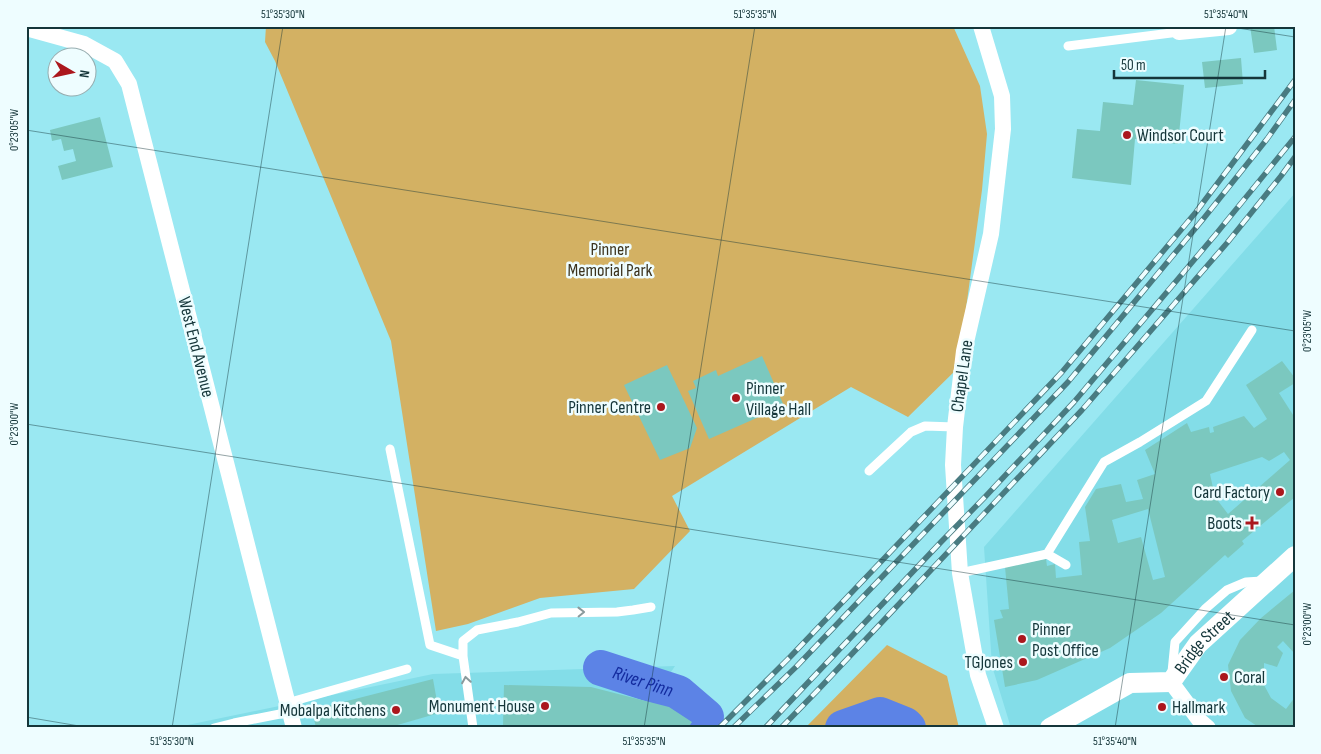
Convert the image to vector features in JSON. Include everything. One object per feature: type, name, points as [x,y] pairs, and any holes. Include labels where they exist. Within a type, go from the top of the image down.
[{"type":"street","name":"Chapel Lane","points":[[981,26],[1002,96],[1003,129],[991,234],[964,350],[955,427],[953,465],[960,573],[978,675],[996,728]]},
{"type":"street","points":[[1180,32],[1203,28],[1228,27]]},
{"type":"street","name":"West End Avenue","points":[[26,28],[84,44],[115,62],[129,84],[294,728]]},
{"type":"street","name":"Bridge Street","points":[[1050,728],[1130,683],[1171,682],[1198,644],[1295,556]]},
{"type":"street","points":[[1171,682],[1208,728]]},
{"type":"lane","points":[[1068,46],[1180,32]]},
{"type":"lane","points":[[1047,554],[1104,462],[1206,401],[1252,330]]},
{"type":"lane","points":[[869,471],[911,432],[925,426],[955,427]]},
{"type":"lane","points":[[390,449],[430,645],[462,656]]},
{"type":"lane","points":[[960,573],[1047,554],[1066,566]]},
{"type":"lane","points":[[473,728],[462,656],[463,642],[476,630],[551,613],[617,612],[651,607]]},
{"type":"lane","points":[[214,728],[289,707],[407,669]]},
{"type":"shaded area","points":[[1295,193],[1295,728],[1011,728],[992,666],[984,547]]},
{"type":"shaded area","points":[[675,666],[634,728],[173,728],[433,674]]},
{"type":"green space","name":"Pinner Memorial Park","points":[[266,26],[953,26],[980,86],[987,134],[982,190],[958,368],[908,417],[851,387],[672,496],[690,531],[634,589],[540,598],[468,624],[436,631],[391,341],[275,61],[265,42]]},
{"type":"green space","points":[[887,645],[947,676],[959,728],[805,728]]},
{"type":"building","points":[[1250,26],[1274,26],[1277,50],[1254,53]]},
{"type":"building","points":[[1241,58],[1243,84],[1205,88],[1202,62]]},
{"type":"building","name":"Windsor Court","points":[[1136,80],[1184,85],[1178,144],[1135,139],[1131,185],[1072,178],[1077,129],[1100,131],[1103,102],[1133,105]]},
{"type":"building","points":[[100,117],[113,167],[62,180],[58,166],[76,161],[73,149],[64,151],[61,139],[52,141],[50,130]]},
{"type":"building","name":"Pinner Village Hall","points":[[762,356],[784,406],[709,439],[688,391],[696,388],[693,381],[716,370],[718,376]]},
{"type":"building","points":[[1282,361],[1295,378],[1295,383],[1279,393],[1295,418],[1295,497],[1242,541],[1244,544],[1228,558],[1225,555],[1161,613],[1110,648],[1037,680],[1005,687],[994,620],[1003,618],[1000,610],[1009,609],[1005,567],[1046,559],[1047,566],[1055,564],[1056,578],[1082,575],[1079,542],[1090,541],[1085,507],[1096,489],[1121,484],[1126,502],[1143,499],[1137,480],[1155,474],[1145,450],[1187,423],[1191,432],[1209,427],[1210,433],[1214,432],[1213,427],[1244,416],[1254,428],[1267,419],[1246,385]],"holes":[[[1284,452],[1290,460],[1228,514],[1215,497],[1210,474],[1262,457],[1269,461]],[[1148,509],[1165,577],[1153,580],[1141,537],[1118,543],[1112,520]]]},
{"type":"building","name":"Pinner Centre","points":[[667,365],[697,428],[690,448],[660,460],[624,385]]},
{"type":"building","points":[[1295,590],[1295,654],[1283,641],[1277,647],[1283,653],[1277,667],[1264,663],[1264,685],[1271,698],[1286,709],[1295,697],[1295,728],[1260,728],[1245,718],[1231,691],[1228,665],[1240,640],[1261,618]]},
{"type":"building","points":[[433,679],[439,713],[387,728],[316,728],[312,710]]},
{"type":"building","points":[[504,685],[591,687],[669,707],[692,722],[688,728],[503,726]]},
{"type":"waterway","name":"River Pinn","points":[[601,668],[678,693],[706,717]]},
{"type":"waterway","name":"River Pinn","points":[[843,728],[880,715],[908,728]]},
{"type":"railway","points":[[719,728],[791,656],[1062,372],[1196,212],[1295,80]]},
{"type":"railway","points":[[733,728],[797,666],[1068,382],[1204,218],[1267,139],[1295,100]]},
{"type":"railway","points":[[765,728],[1074,402],[1295,137]]},
{"type":"railway","points":[[781,728],[1082,410],[1227,243],[1295,157]]},
{"type":"place","name":"Windsor Court","points":[[1127,135]]},
{"type":"place","name":"Pinner Village Hall","points":[[736,398]]},
{"type":"place","name":"Pinner Centre","points":[[661,407]]},
{"type":"place","name":"Card Factory","points":[[1280,492]]},
{"type":"place","name":"Boots","points":[[1252,523]]},
{"type":"place","name":"Pinner Post Office","points":[[1022,639]]},
{"type":"place","name":"TGJones","points":[[1023,662]]},
{"type":"place","name":"Coral","points":[[1224,677]]},
{"type":"place","name":"Monument House","points":[[545,706]]},
{"type":"place","name":"Hallmark","points":[[1162,707]]},
{"type":"place","name":"Mobalpa Kitchens","points":[[396,710]]}]
